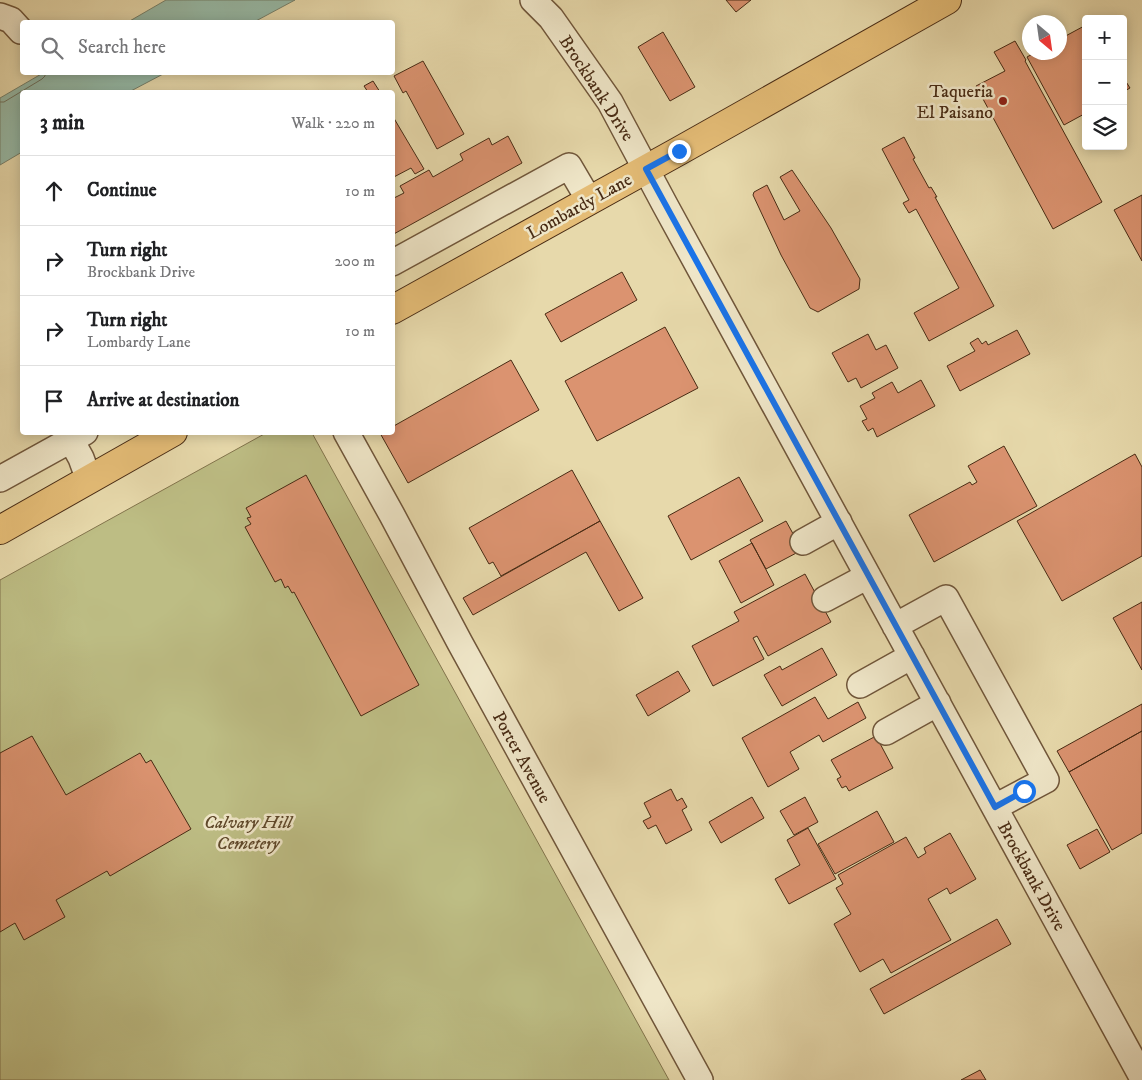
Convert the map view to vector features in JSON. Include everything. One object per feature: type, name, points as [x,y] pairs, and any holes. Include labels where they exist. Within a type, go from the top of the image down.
[{"type":"main road","name":"Lombardy Lane","points":[[395,308],[947,0]]},
{"type":"main road","points":[[0,530],[168,435]]},
{"type":"street","name":"Brockbank Drive","points":[[533,0],[550,18],[579,56],[610,102],[1142,1077]]},
{"type":"street","points":[[0,16],[12,20],[20,30]]},
{"type":"street","points":[[395,261],[569,166],[590,200]]},
{"type":"street","name":"Porter Avenue","points":[[348,435],[700,1080]]},
{"type":"street","points":[[0,479],[78,436],[81,458],[89,480]]},
{"type":"street","points":[[803,542],[839,522]]},
{"type":"street","points":[[825,599],[868,576]]},
{"type":"street","points":[[896,626],[946,598],[1037,762],[1046,780],[995,807]]},
{"type":"street","points":[[860,685],[912,656]]},
{"type":"street","points":[[886,732],[938,703]]},
{"type":"green space","name":"Calvary Hill Cemetery","points":[[262,435],[313,435],[669,1080],[0,1080],[0,580]]},
{"type":"water","points":[[166,0],[295,0],[258,20],[131,20]]},
{"type":"water","points":[[40,75],[161,75],[133,90],[20,90],[20,153],[0,165],[0,98]]},
{"type":"building","points":[[726,0],[751,0],[736,12]]},
{"type":"building","points":[[1082,27],[1082,115],[1064,125],[1029,60],[1067,60],[1067,35]]},
{"type":"building","points":[[663,32],[695,87],[670,101],[638,47]]},
{"type":"building","points":[[1015,41],[1022,53],[1022,60],[1026,60],[1102,202],[1053,229],[976,86],[1005,71],[994,52]]},
{"type":"building","points":[[423,61],[464,134],[437,149],[406,91],[403,93],[394,76]]},
{"type":"building","points":[[373,81],[379,90],[367,90],[364,86]]},
{"type":"building","points":[[395,120],[424,169],[415,174],[411,168],[395,176]]},
{"type":"building","points":[[508,136],[522,163],[395,233],[395,198],[404,193],[400,186],[429,170],[433,177],[463,160],[460,154],[489,138],[492,145]]},
{"type":"building","points":[[904,137],[915,158],[913,159],[929,188],[931,187],[937,197],[935,197],[994,306],[929,341],[914,313],[959,288],[916,209],[909,213],[903,203],[909,200],[882,149]]},
{"type":"building","points":[[792,170],[831,228],[860,279],[859,289],[818,312],[810,308],[781,255],[753,195],[754,192],[767,185],[784,220],[800,211],[780,177]]},
{"type":"building","points":[[1142,195],[1142,261],[1114,210]]},
{"type":"building","points":[[622,272],[637,300],[561,342],[545,314]]},
{"type":"building","points":[[665,327],[698,388],[597,441],[565,381]]},
{"type":"building","points":[[1017,330],[1030,354],[960,391],[947,366],[975,351],[970,343],[978,338],[982,344],[986,341],[988,345]]},
{"type":"building","points":[[868,334],[876,350],[886,345],[898,368],[861,388],[856,378],[848,382],[832,353]]},
{"type":"building","points":[[511,360],[539,410],[408,483],[381,435],[395,435],[395,425]]},
{"type":"building","points":[[921,380],[935,406],[877,437],[873,428],[868,431],[862,421],[867,419],[860,406],[875,398],[872,393],[892,382],[898,393]]},
{"type":"building","points":[[1004,446],[1037,506],[934,562],[909,515],[970,482],[972,485],[977,482],[968,466]]},
{"type":"building","points":[[1135,454],[1142,467],[1142,556],[1062,601],[1017,521]]},
{"type":"building","points":[[572,470],[600,521],[501,576],[493,562],[489,564],[469,528]]},
{"type":"building","points":[[306,475],[419,685],[361,716],[294,592],[292,593],[288,586],[285,588],[281,579],[275,582],[245,527],[251,524],[247,518],[251,517],[246,508]]},
{"type":"building","points":[[739,477],[763,521],[691,560],[668,516]]},
{"type":"building","points":[[600,521],[643,598],[619,611],[586,552],[473,615],[463,598]]},
{"type":"building","points":[[786,521],[802,550],[766,569],[750,540]]},
{"type":"building","points":[[752,543],[774,585],[741,603],[719,561]]},
{"type":"building","points":[[805,574],[831,622],[768,656],[757,636],[753,638],[764,659],[713,686],[692,646],[739,621],[734,612]]},
{"type":"building","points":[[1142,602],[1142,670],[1113,618]]},
{"type":"building","points":[[822,648],[837,675],[782,706],[764,675],[780,666],[782,670]]},
{"type":"building","points":[[678,671],[690,691],[648,716],[636,695]]},
{"type":"building","points":[[815,697],[828,719],[858,702],[866,718],[823,742],[819,735],[790,752],[799,769],[768,787],[742,738]]},
{"type":"building","points":[[1142,704],[1142,731],[1069,772],[1057,751]]},
{"type":"building","points":[[1142,731],[1142,833],[1112,850],[1069,772]]},
{"type":"building","points":[[32,736],[66,795],[140,753],[146,763],[151,760],[191,829],[110,876],[107,871],[56,900],[65,917],[24,940],[15,923],[0,932],[0,753]]},
{"type":"building","points":[[876,736],[893,768],[849,791],[846,786],[842,788],[837,779],[841,777],[831,760]]},
{"type":"building","points":[[671,789],[677,801],[682,798],[687,807],[682,810],[692,830],[666,844],[656,825],[648,829],[643,821],[651,817],[644,803]]},
{"type":"building","points":[[752,797],[764,818],[721,843],[709,822]]},
{"type":"building","points":[[805,797],[818,822],[794,835],[780,811]]},
{"type":"building","points":[[877,811],[894,842],[835,874],[818,844]]},
{"type":"building","points":[[808,828],[836,879],[789,904],[775,879],[800,865],[787,840]]},
{"type":"building","points":[[1097,829],[1110,852],[1080,869],[1067,845]]},
{"type":"building","points":[[950,833],[976,879],[950,894],[947,888],[928,899],[951,940],[891,973],[883,959],[860,972],[834,924],[851,914],[836,888],[843,884],[838,875],[906,837],[918,858],[926,853],[924,848]]},
{"type":"building","points":[[997,919],[1011,944],[884,1014],[870,989]]},
{"type":"building","points":[[980,1070],[986,1080],[961,1080]]},
{"type":"place","name":"Taqueria El Paisano","points":[[1003,101]]},
{"type":"route","points":[[679,151],[646,169],[995,807],[1024,791]]}]
